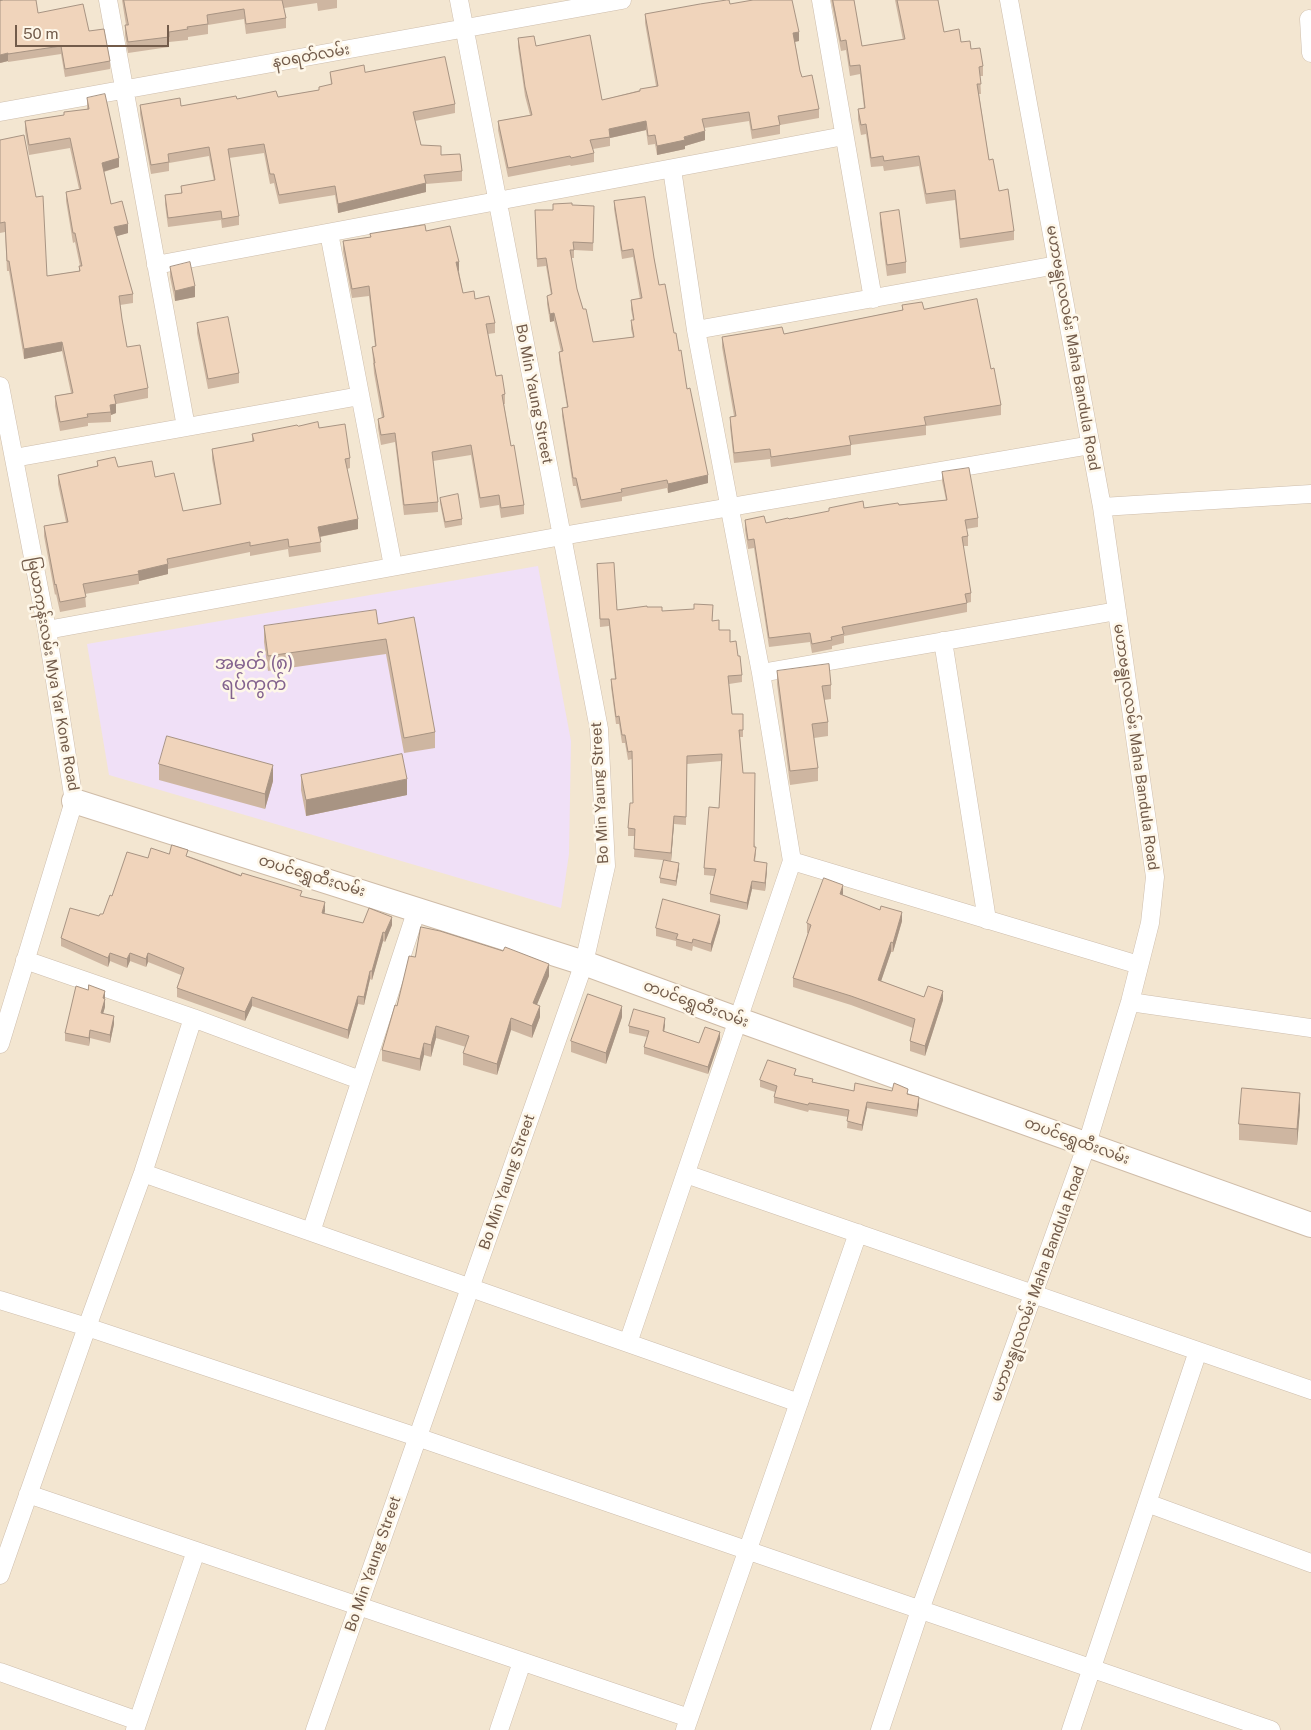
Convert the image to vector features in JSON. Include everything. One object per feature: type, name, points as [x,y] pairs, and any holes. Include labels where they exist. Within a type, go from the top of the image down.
[{"type":"street","points":[[108,0],[186,427]]},
{"type":"street","name":"Bo Min Yaung Street","points":[[315,1730],[584,964],[606,866],[599,730],[496,201],[459,0]]},
{"type":"street","name":"နဝရတ်လမ်း","points":[[0,112],[622,0]]},
{"type":"street","points":[[821,0],[873,299]]},
{"type":"street","name":"မဟာဗန္ဓုလလမ်း Maha Bandula Road","points":[[880,1730],[920,1610],[1035,1295],[1087,1144],[1130,1002],[1150,923],[1154,877],[1102,507],[1009,0]]},
{"type":"street","points":[[1309,19],[1311,53]]},
{"type":"street","points":[[156,265],[844,136]]},
{"type":"street","points":[[628,1343],[792,861],[761,672],[696,330],[672,169]]},
{"type":"street","points":[[329,232],[393,566]]},
{"type":"street","points":[[696,330],[1057,266]]},
{"type":"street","name":"မြယာကုန်းလမ်း Mya Yar Kone Road","points":[[0,386],[47,630],[74,801],[0,1044]]},
{"type":"street","points":[[14,458],[360,396]]},
{"type":"street","points":[[47,630],[393,566],[1091,444]]},
{"type":"street","points":[[1102,507],[1311,494]]},
{"type":"street","points":[[761,672],[1117,611]]},
{"type":"street","points":[[943,641],[987,920]]},
{"type":"street","name":"တပင်ရွှေထီးလမ်း","points":[[74,801],[418,909],[584,964],[1311,1225]]},
{"type":"street","points":[[792,861],[1139,965]]},
{"type":"street","points":[[311,1232],[418,909]]},
{"type":"street","points":[[25,960],[193,1018],[360,1080]]},
{"type":"street","points":[[1130,1002],[1311,1028]]},
{"type":"street","points":[[0,1574],[143,1173],[193,1018]]},
{"type":"street","points":[[143,1173],[799,1403]]},
{"type":"street","points":[[686,1174],[1311,1390]]},
{"type":"street","points":[[28,1494],[522,1662],[687,1724],[858,1233]]},
{"type":"street","points":[[0,1300],[87,1327],[417,1437],[1271,1730]]},
{"type":"street","points":[[1071,1730],[1198,1351]]},
{"type":"street","points":[[1147,1504],[1311,1563]]},
{"type":"street","points":[[0,1672],[136,1725],[196,1550]]},
{"type":"street","points":[[498,1730],[522,1662]]},
{"type":"shaded area","points":[[0,0],[1311,0],[1311,1730],[0,1730]]},
{"type":"shaded area","points":[[538,566],[571,741],[569,854],[561,908],[109,775],[87,644]]},
{"type":"building","points":[[36,0],[38,13],[83,4],[89,31],[104,29],[110,61],[65,69],[61,46],[0,55],[0,1]]},
{"type":"building","points":[[124,0],[282,0],[286,18],[246,24],[244,9],[207,15],[208,24],[169,32],[169,37],[128,42],[125,25],[128,25]]},
{"type":"building","points":[[729,0],[730,4],[753,0],[792,0],[799,32],[793,33],[800,71],[802,77],[812,75],[819,109],[778,116],[780,125],[752,130],[749,112],[702,119],[705,131],[684,137],[685,140],[657,146],[655,135],[648,136],[646,121],[609,129],[610,137],[590,140],[594,153],[508,168],[498,121],[532,115],[525,87],[518,38],[534,36],[536,46],[590,35],[602,100],[658,86],[645,14]]},
{"type":"building","points":[[833,0],[854,0],[862,46],[905,39],[897,0],[938,0],[944,32],[959,29],[961,42],[970,41],[971,49],[980,48],[983,66],[979,67],[981,84],[977,84],[989,160],[993,159],[999,191],[1008,189],[1014,231],[960,239],[955,190],[926,194],[919,156],[884,161],[883,156],[871,158],[866,124],[861,125],[858,109],[865,108],[860,65],[850,66],[846,40],[841,41]]},
{"type":"building","points":[[445,57],[455,104],[413,112],[421,145],[441,146],[441,155],[460,154],[462,171],[424,175],[426,183],[338,204],[335,186],[279,195],[274,174],[270,174],[264,144],[228,149],[239,216],[222,219],[221,211],[168,218],[165,195],[182,193],[181,186],[215,180],[209,147],[168,154],[169,162],[151,165],[140,105],[180,98],[181,106],[236,96],[237,99],[276,91],[278,97],[319,90],[319,87],[332,84],[330,72],[364,65],[365,72]]},
{"type":"building","points":[[105,94],[119,158],[102,163],[111,204],[122,201],[128,224],[114,227],[133,294],[119,296],[122,319],[127,347],[140,345],[148,388],[114,395],[116,404],[110,405],[111,412],[87,414],[88,417],[60,422],[55,396],[73,393],[62,342],[24,349],[9,261],[7,261],[5,222],[0,223],[0,140],[24,135],[36,197],[43,196],[47,276],[80,271],[79,266],[82,266],[75,233],[73,233],[66,192],[81,189],[70,138],[29,145],[25,121],[64,115],[64,112],[89,109],[87,98]]},
{"type":"building","points":[[645,197],[659,285],[665,284],[674,333],[676,333],[679,351],[681,350],[687,389],[690,388],[708,475],[668,484],[667,480],[621,489],[622,492],[581,500],[576,478],[573,478],[562,408],[568,407],[559,352],[563,351],[554,313],[550,314],[547,296],[552,294],[546,258],[537,259],[535,210],[553,210],[553,204],[572,203],[572,205],[594,206],[593,243],[573,242],[574,250],[570,250],[577,289],[583,309],[586,309],[593,342],[634,337],[631,320],[634,320],[631,300],[642,298],[633,249],[622,251],[614,201]]},
{"type":"building","points":[[899,210],[906,262],[887,265],[880,213]]},
{"type":"building","points":[[425,225],[426,231],[450,226],[459,262],[456,262],[463,293],[474,291],[475,299],[489,296],[495,323],[486,324],[496,376],[502,375],[505,394],[502,395],[511,446],[514,445],[524,505],[501,508],[499,495],[480,498],[471,445],[432,452],[438,502],[404,505],[395,433],[381,435],[378,419],[384,417],[372,347],[376,346],[369,286],[352,289],[343,241],[371,237],[370,234]]},
{"type":"building","points":[[190,262],[195,286],[175,291],[170,267]]},
{"type":"building","points":[[977,299],[991,369],[994,368],[1001,405],[924,417],[926,425],[849,436],[851,445],[771,457],[770,449],[734,453],[730,417],[736,416],[722,337],[782,327],[784,334],[903,310],[902,305],[922,302],[924,309]]},
{"type":"building","points":[[228,317],[239,373],[208,379],[197,323]]},
{"type":"building","points":[[318,422],[319,428],[345,424],[350,458],[345,459],[358,519],[318,527],[321,542],[289,547],[288,539],[250,546],[250,542],[167,559],[168,564],[138,571],[139,574],[83,584],[86,597],[60,602],[44,526],[68,522],[58,475],[98,466],[97,461],[115,457],[118,467],[152,461],[155,477],[174,473],[183,511],[221,504],[212,449],[254,441],[252,434]]},
{"type":"building","points":[[969,468],[978,518],[965,520],[968,536],[962,537],[971,593],[965,594],[967,603],[842,627],[844,634],[831,637],[832,640],[812,644],[810,633],[769,638],[754,539],[748,540],[745,520],[764,516],[766,523],[829,511],[829,508],[863,501],[864,508],[898,503],[899,505],[947,500],[942,472]]},
{"type":"building","points":[[458,494],[462,519],[445,522],[440,498]]},
{"type":"building","points":[[614,563],[617,610],[647,606],[662,607],[662,611],[694,609],[694,604],[713,605],[712,621],[719,620],[719,630],[730,630],[730,642],[736,641],[742,675],[728,676],[732,714],[743,714],[743,730],[739,730],[743,773],[755,773],[754,847],[756,847],[754,861],[767,863],[765,883],[752,881],[747,903],[710,894],[716,869],[704,868],[709,807],[719,808],[722,754],[687,756],[686,817],[674,816],[671,853],[634,849],[635,829],[628,828],[630,803],[633,803],[632,751],[628,752],[625,735],[622,735],[619,716],[616,717],[611,679],[616,679],[609,619],[600,619],[597,564]]},
{"type":"building","points":[[376,610],[378,624],[414,617],[435,732],[404,738],[386,639],[268,656],[264,626]]},
{"type":"building","points":[[829,664],[831,685],[822,686],[828,722],[812,724],[818,768],[790,771],[777,671]]},
{"type":"building","points":[[167,736],[273,765],[265,794],[159,764]]},
{"type":"building","points":[[402,754],[407,779],[306,800],[301,775]]},
{"type":"building","points":[[172,845],[188,850],[186,856],[241,876],[242,873],[302,891],[300,896],[325,902],[322,913],[363,923],[369,908],[392,917],[385,933],[383,932],[372,971],[370,971],[364,997],[358,996],[348,1030],[252,997],[245,1012],[177,988],[184,968],[148,953],[146,959],[130,953],[127,959],[110,953],[108,958],[61,938],[70,908],[99,916],[103,914],[110,895],[112,896],[127,852],[148,858],[151,848],[169,854]]},
{"type":"building","points":[[664,860],[679,863],[676,881],[660,878]]},
{"type":"building","points":[[824,878],[843,885],[840,894],[880,910],[881,906],[902,912],[893,943],[891,942],[878,980],[924,997],[928,986],[943,991],[925,1046],[910,1041],[915,1019],[793,978],[811,925],[807,923]]},
{"type":"building","points":[[663,899],[720,915],[711,944],[693,939],[692,943],[676,939],[678,934],[656,928]]},
{"type":"building","points":[[421,927],[503,951],[505,947],[549,964],[533,1003],[540,1006],[532,1026],[511,1018],[497,1064],[463,1053],[469,1036],[436,1026],[431,1045],[424,1043],[420,1059],[382,1050],[395,1005],[397,1006],[409,956],[415,957]]},
{"type":"building","points":[[89,985],[105,991],[101,1013],[114,1016],[110,1035],[90,1030],[89,1038],[65,1033],[76,986],[88,990]]},
{"type":"building","points":[[588,994],[622,1006],[606,1053],[571,1041]]},
{"type":"building","points":[[634,1009],[665,1018],[663,1031],[699,1043],[705,1027],[720,1032],[708,1067],[644,1047],[649,1031],[629,1026]]},
{"type":"building","points":[[768,1060],[796,1069],[794,1075],[813,1079],[812,1082],[854,1091],[855,1083],[892,1091],[894,1083],[908,1089],[907,1094],[919,1097],[917,1110],[867,1102],[862,1125],[847,1121],[849,1110],[809,1103],[808,1105],[774,1097],[777,1086],[760,1080]]},
{"type":"building","points":[[1242,1088],[1300,1093],[1297,1129],[1239,1124]]},
{"type":"district","name":"အမှတ် (၈) ရပ်ကွက်","points":[[254,673]]}]
